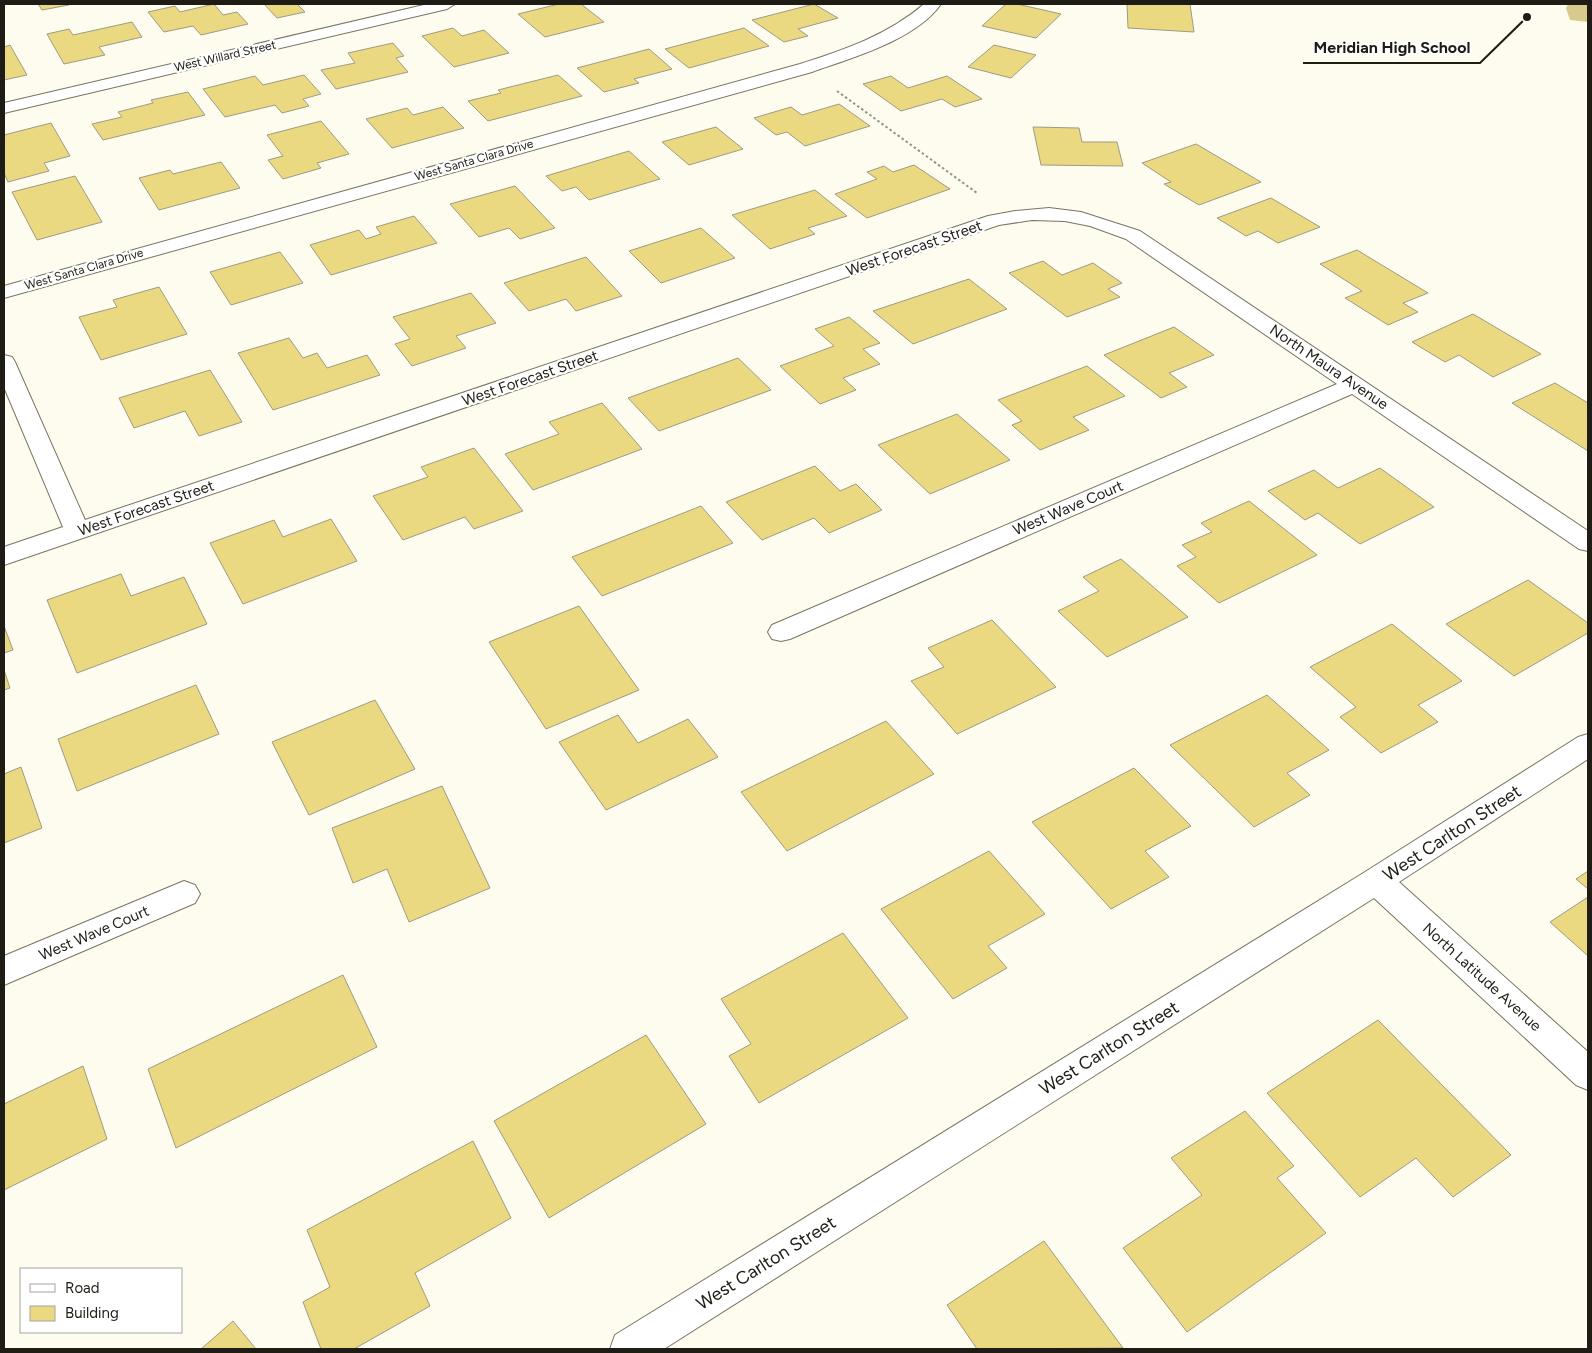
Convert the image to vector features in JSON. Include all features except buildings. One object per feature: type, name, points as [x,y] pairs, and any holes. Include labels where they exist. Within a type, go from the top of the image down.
[{"type":"street","name":"West Willard Street","points":[[4,108],[447,4]]},
{"type":"street","name":"West Santa Clara Drive","points":[[4,292],[806,68],[847,55],[884,38],[910,23],[933,4]]},
{"type":"street","name":"North Maura Avenue","points":[[1059,213],[1098,220],[1133,235],[1588,543]]},
{"type":"street","name":"West Forecast Street","points":[[4,556],[995,220],[1026,214],[1059,213]]},
{"type":"street","points":[[4,362],[77,531]]},
{"type":"street","name":"West Wave Court","points":[[781,632],[1355,384]]},
{"type":"street","name":"West Carlton Street","points":[[629,1349],[1376,881],[1588,745]]},
{"type":"street","name":"North Latitude Avenue","points":[[1376,881],[1588,1074]]},
{"type":"street","name":"West Wave Court","points":[[4,971],[184,894]]},
{"type":"path","points":[[836,90],[980,195]]},
{"type":"shaded area","points":[[1568,4],[1588,4],[1588,22],[1570,20],[1566,8]]},
{"type":"place","name":"Meridian High School","points":[[1527,17]]}]
